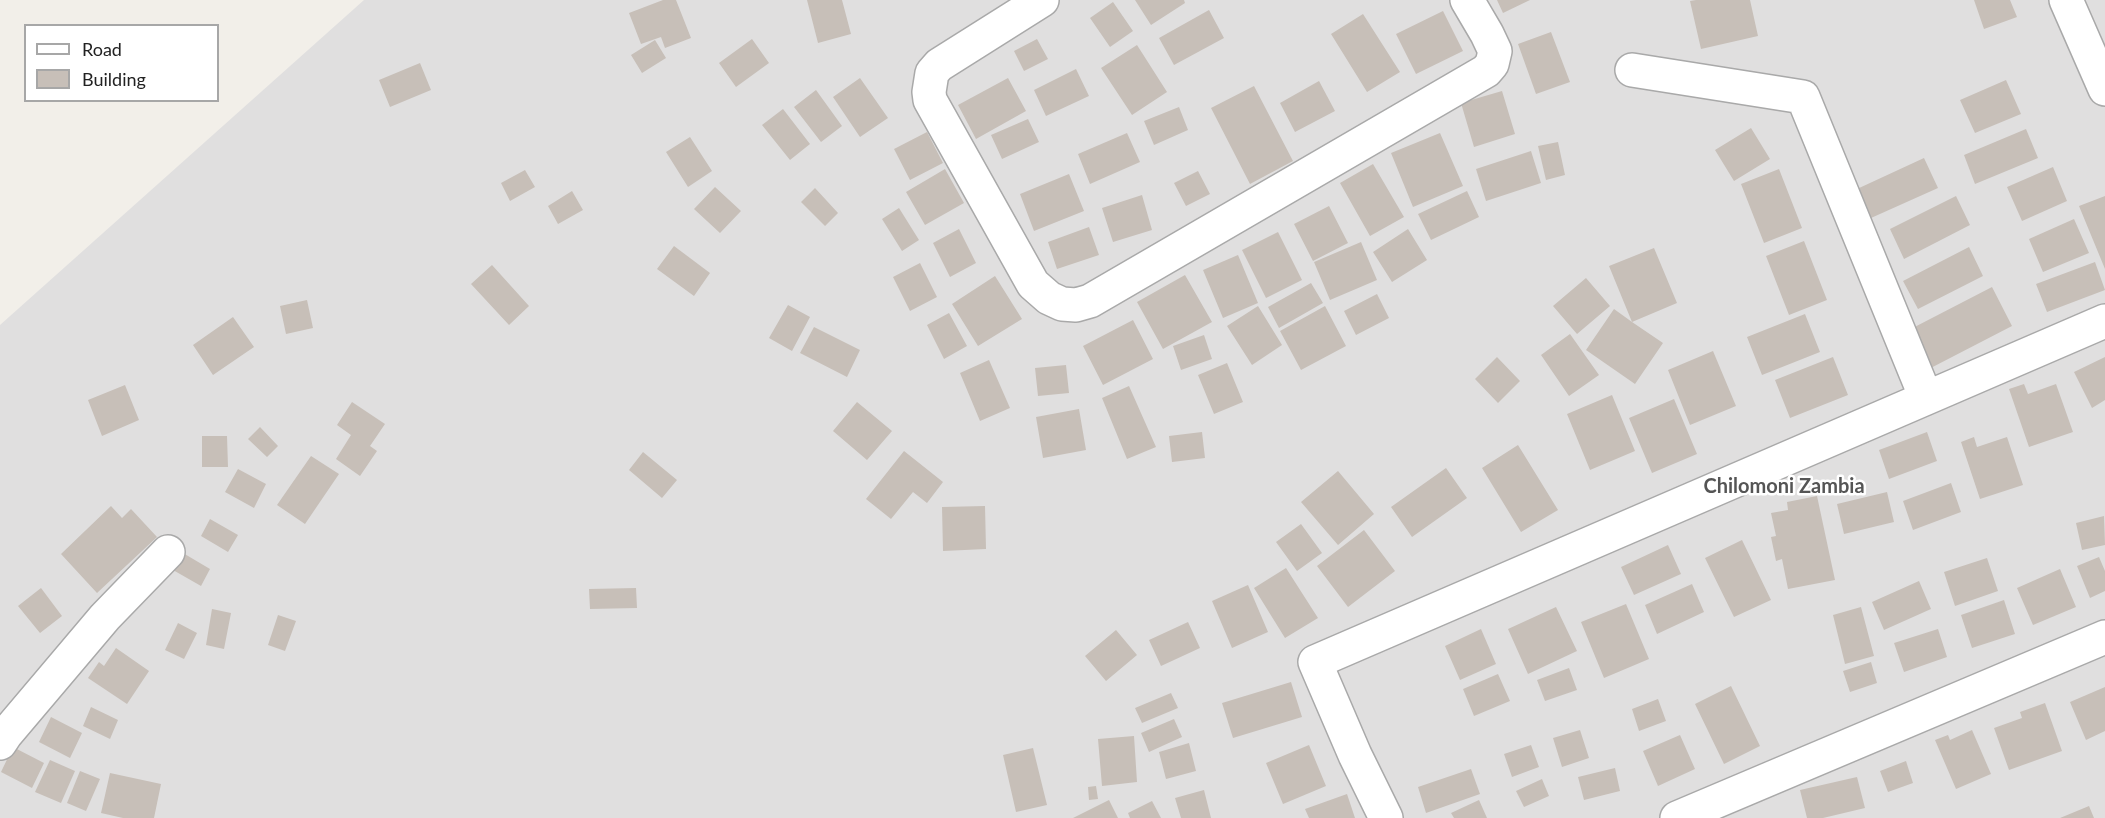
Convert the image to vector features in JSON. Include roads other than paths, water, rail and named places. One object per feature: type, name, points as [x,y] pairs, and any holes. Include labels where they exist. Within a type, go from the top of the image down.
[{"type":"street","points":[[1042,0],[939,64],[932,73],[929,92],[930,100],[1033,284],[1062,304],[1076,305],[1090,301],[1486,71],[1492,64],[1495,51],[1467,0]]},
{"type":"street","points":[[2066,0],[2105,89]]},
{"type":"street","points":[[1632,70],[1803,97],[1926,398]]},
{"type":"street","points":[[1386,818],[1355,755],[1315,662],[2105,321]]},
{"type":"street","points":[[0,743],[105,617],[168,552]]},
{"type":"street","points":[[1677,818],[2105,637]]},
{"type":"district","name":"Chilomoni Zambia","points":[[1784,487]]}]
